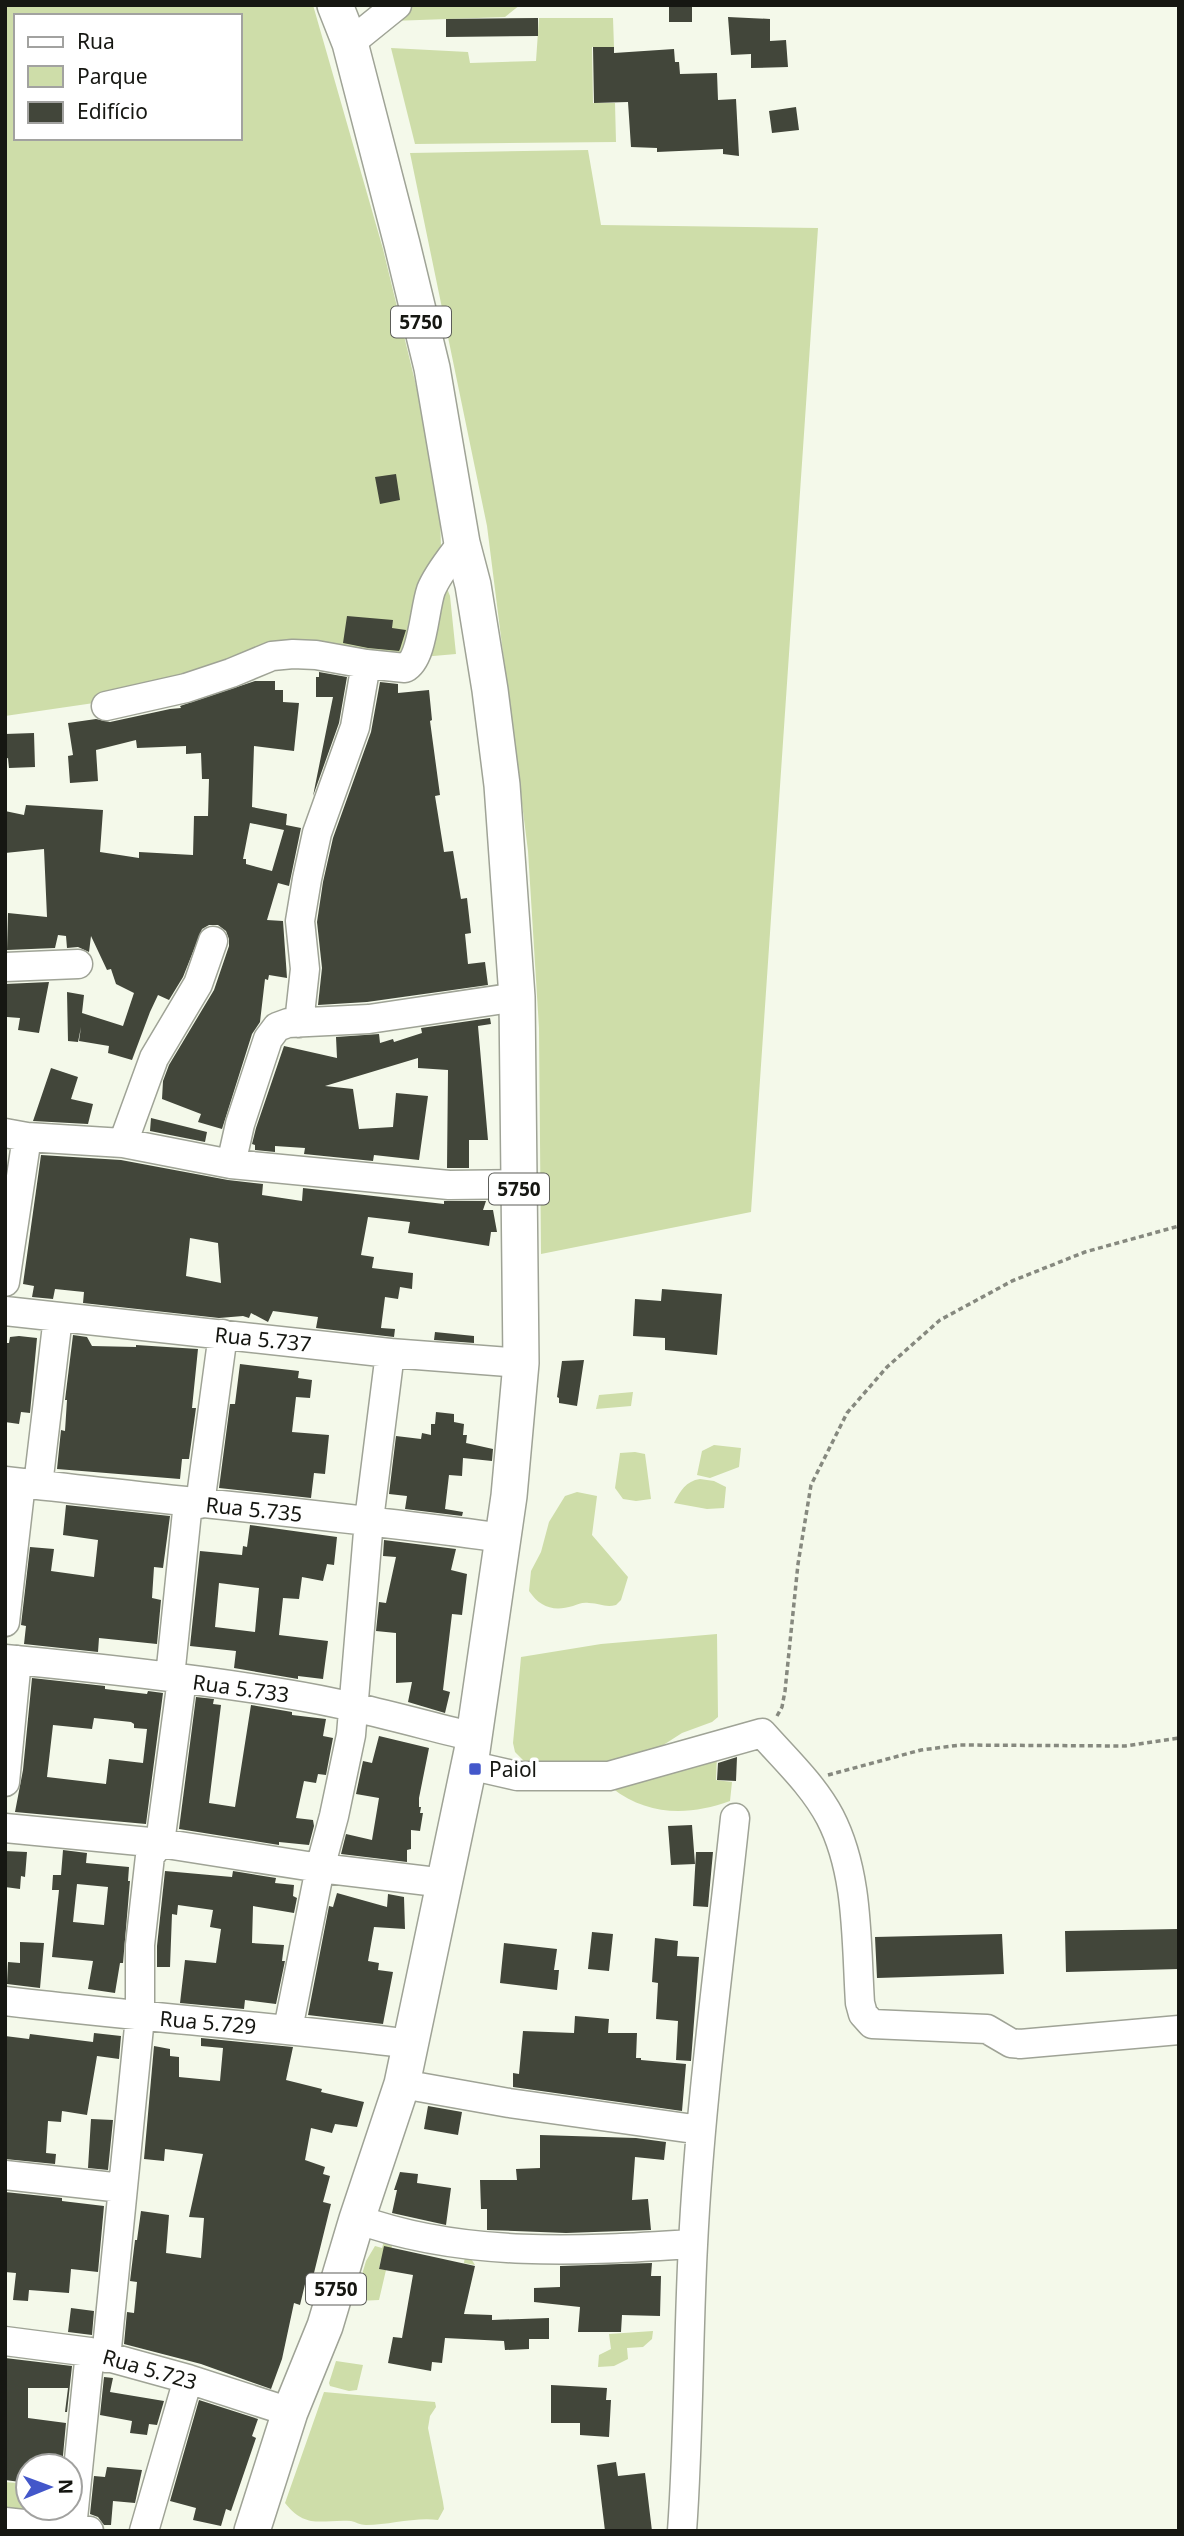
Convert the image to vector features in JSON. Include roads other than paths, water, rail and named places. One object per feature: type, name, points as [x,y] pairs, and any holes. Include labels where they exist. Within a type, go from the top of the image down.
[{"type":"main road","name":"5750","points":[[252,2531],[290,2412],[325,2326],[402,2084],[472,1751],[503,1538],[521,1363],[517,997],[502,785],[475,594],[462,543],[432,369],[349,43],[336,7]]},
{"type":"street","points":[[349,43],[397,5]]},
{"type":"street","points":[[106,706],[187,688],[272,656],[316,655],[405,668],[414,662],[431,590],[462,543]]},
{"type":"street","points":[[299,1023],[305,970],[300,921],[307,879],[317,833],[355,727],[366,664]]},
{"type":"street","points":[[123,1143],[154,1058],[198,984],[213,941]]},
{"type":"street","points":[[5,967],[78,964]]},
{"type":"street","points":[[231,1164],[240,1124],[268,1039],[277,1027],[288,1023],[369,1019],[517,997]]},
{"type":"street","points":[[5,1282],[16,1135],[123,1143],[231,1164],[449,1185],[519,1184]]},
{"type":"street","name":"Rua 5.737","points":[[5,1311],[390,1353],[521,1363]]},
{"type":"street","points":[[5,1622],[21,1483],[58,1317]]},
{"type":"street","points":[[5,2522],[81,2530],[98,2355],[122,2188],[140,2017],[140,1945],[145,1898],[150,1856],[160,1843],[194,1503],[223,1335]]},
{"type":"street","points":[[288,2029],[355,1707],[369,1520],[390,1353]]},
{"type":"street","name":"Rua 5.735","points":[[21,1483],[369,1520],[503,1538]]},
{"type":"street","points":[[5,1782],[11,1660]]},
{"type":"street","name":"Rua 5.733","points":[[11,1660],[176,1678],[355,1707],[472,1751],[517,1776],[609,1776],[762,1733],[806,1781],[830,1818],[851,1875],[860,2003],[863,2014],[872,2024],[987,2029],[1011,2042],[1020,2043],[1179,2030]]},
{"type":"street","points":[[682,2531],[693,2244],[701,2130],[736,1818]]},
{"type":"street","points":[[5,1828],[160,1843],[320,1868],[445,1883]]},
{"type":"street","name":"Rua 5.729","points":[[5,2001],[411,2044]]},
{"type":"street","points":[[402,2084],[523,2105],[701,2130]]},
{"type":"street","points":[[5,2175],[122,2188]]},
{"type":"street","points":[[357,2220],[384,2229],[456,2243],[513,2248],[634,2248],[693,2244]]},
{"type":"street","name":"Rua 5.723","points":[[5,2341],[98,2355],[188,2379],[290,2412]]},
{"type":"street","points":[[144,2531],[188,2379]]},
{"type":"place","name":"Paiol","points":[[475,1769]]}]
